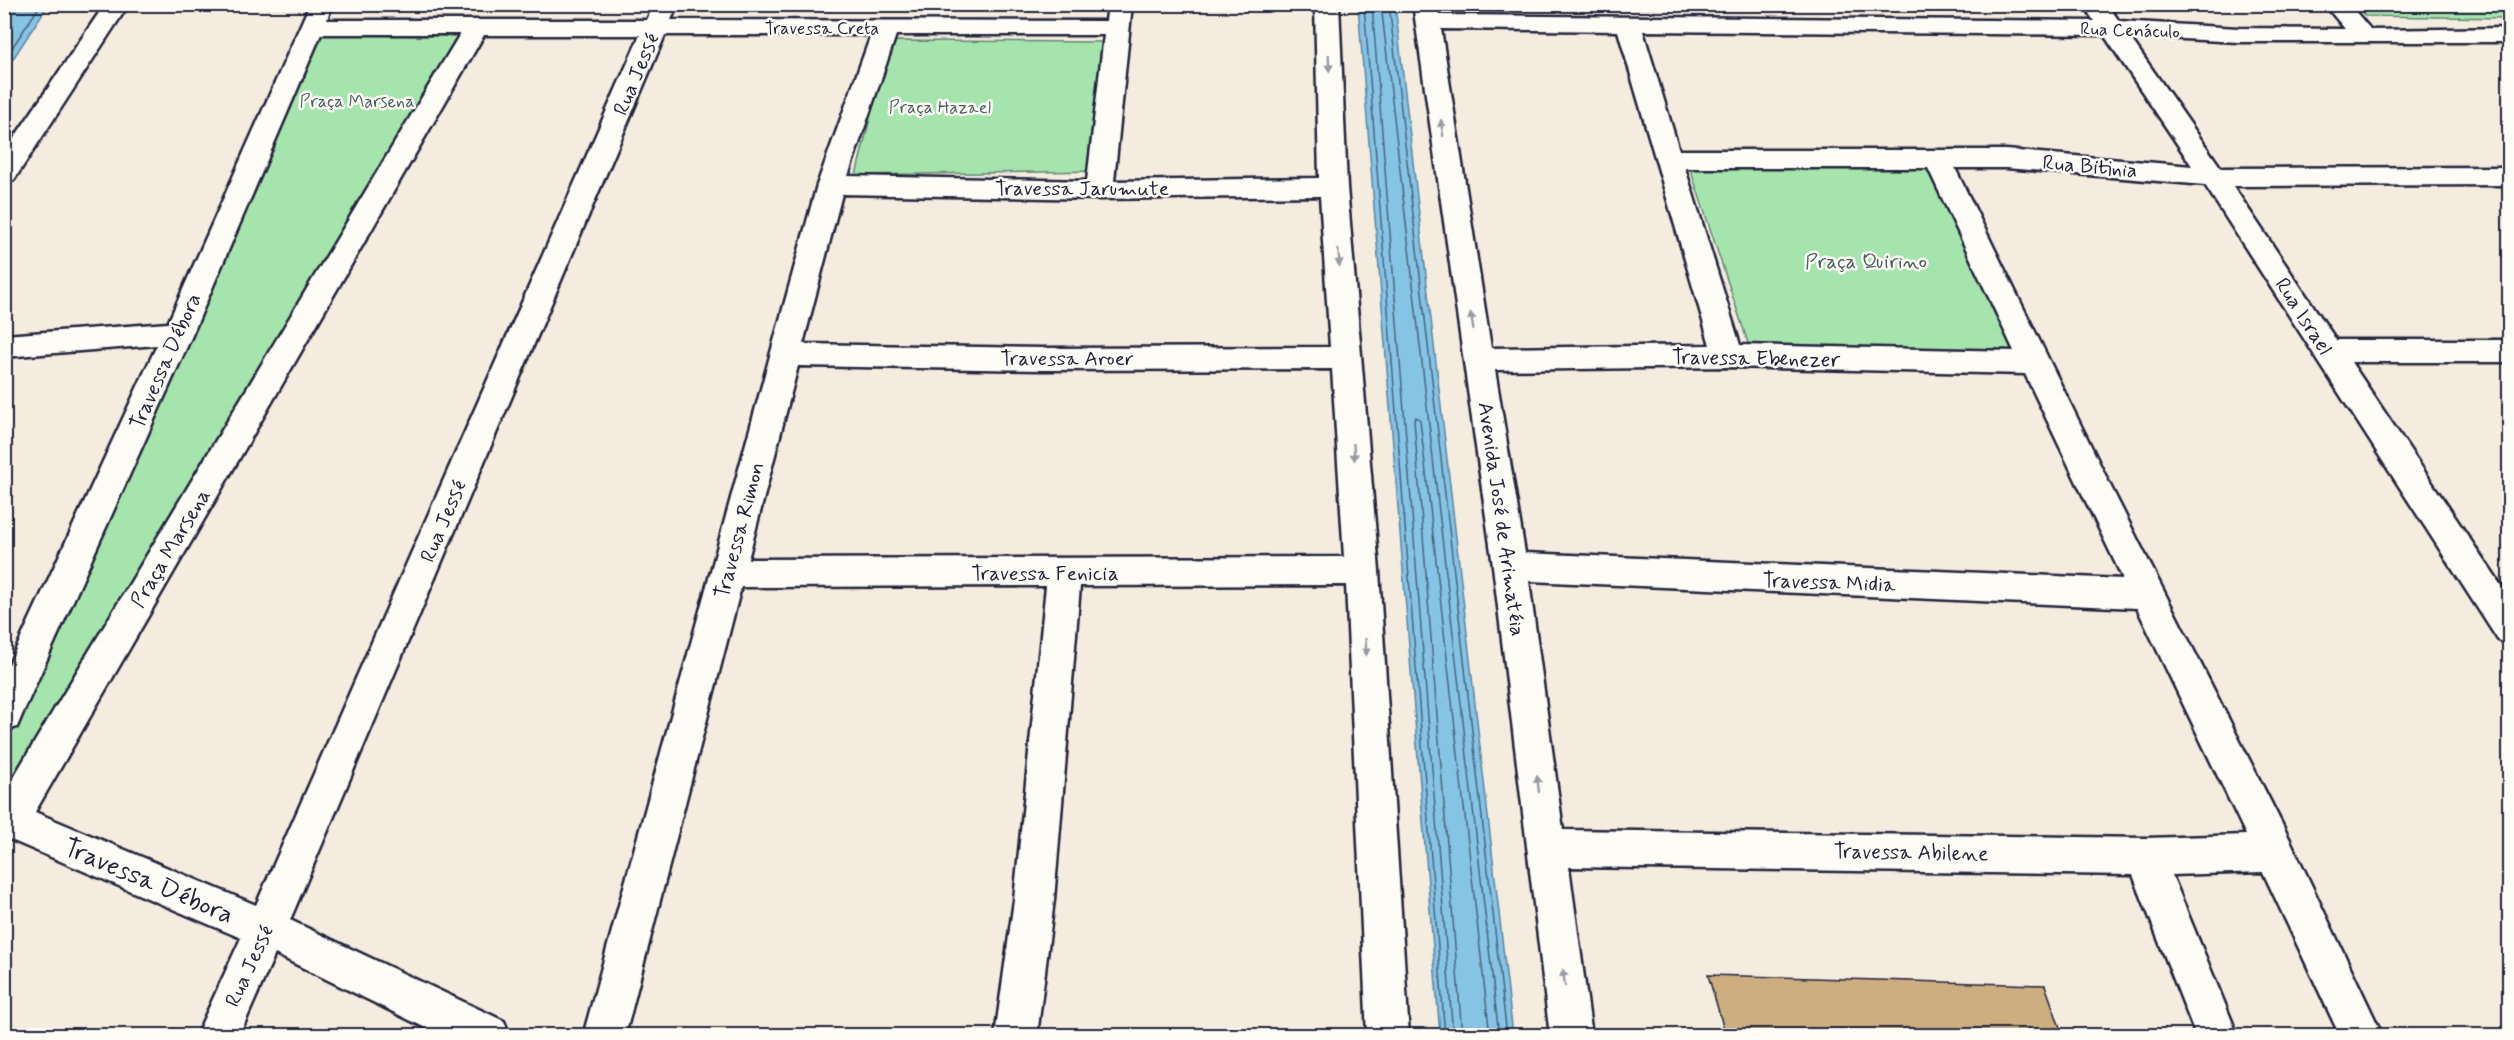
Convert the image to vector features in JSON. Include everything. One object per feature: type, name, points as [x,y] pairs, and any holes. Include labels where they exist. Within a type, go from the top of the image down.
[{"type":"street","points":[[4,174],[117,4]]},
{"type":"street","points":[[1327,4],[1333,187],[1362,571],[1388,1035]]},
{"type":"street","name":"Rua Israel","points":[[2095,4],[2213,177],[2510,629]]},
{"type":"street","points":[[2336,4],[2364,37]]},
{"type":"street","name":"Rua Cenáculo","points":[[1426,13],[1628,22],[2112,28],[2238,35],[2364,37],[2510,35]]},
{"type":"street","name":"Avenida José de Arimatéia","points":[[1426,13],[1510,566],[1571,1035]]},
{"type":"street","name":"Travessa Creta","points":[[317,16],[476,28],[661,16],[886,28],[1118,16]]},
{"type":"street","name":"Travessa Débora","points":[[4,715],[178,333],[317,16]]},
{"type":"street","name":"Rua Jessé","points":[[218,1035],[661,16]]},
{"type":"street","points":[[1100,190],[1118,16]]},
{"type":"street","points":[[1628,22],[1728,356]]},
{"type":"street","name":"Praça Marsena","points":[[7,819],[476,28]]},
{"type":"street","name":"Travessa Rimon","points":[[604,1035],[831,185],[886,28]]},
{"type":"street","name":"Rua Bitinia","points":[[1670,159],[2006,159],[2213,177],[2510,176]]},
{"type":"street","points":[[1938,160],[2033,363],[2276,853],[2362,1035]]},
{"type":"street","name":"Travessa Jarumute","points":[[831,185],[1100,190],[1333,187]]},
{"type":"street","points":[[4,346],[178,333]]},
{"type":"street","points":[[2326,351],[2510,351]]},
{"type":"street","name":"Travessa Aroer","points":[[786,355],[1042,359],[1347,358]]},
{"type":"street","name":"Travessa Ebenezer","points":[[1478,359],[1728,356],[2033,363]]},
{"type":"street","name":"Travessa Midia","points":[[1510,566],[2147,594]]},
{"type":"street","name":"Travessa Fenicia","points":[[727,573],[1362,571]]},
{"type":"street","points":[[1016,1035],[1034,900],[1064,573]]},
{"type":"street","name":"Travessa Débora","points":[[7,819],[266,929],[489,1035]]},
{"type":"street","name":"Travessa Abilene","points":[[1546,849],[1882,851],[2145,857],[2276,853]]},
{"type":"street","points":[[2145,857],[2217,1035]]},
{"type":"green space","points":[[2356,5],[2509,5],[2509,18],[2365,16]]},
{"type":"green space","name":"Praça Marsena","points":[[318,35],[465,36],[5,833],[5,745]]},
{"type":"green space","name":"Praça Hazael","points":[[889,41],[1116,42],[1098,171],[856,175]]},
{"type":"green space","name":"Praça Quirino","points":[[1689,165],[1933,166],[2021,361],[1752,355]]},
{"type":"water","points":[[4,5],[48,5],[5,71]]},
{"type":"water","points":[[1358,5],[1395,5],[1513,1035],[1440,1035]]},
{"type":"building","points":[[1496,4],[1618,4],[1618,5],[1496,6]]},
{"type":"building","points":[[1724,4],[1823,4],[1725,7]]},
{"type":"building","points":[[1708,975],[2045,985],[2063,1036],[1726,1036]]}]
